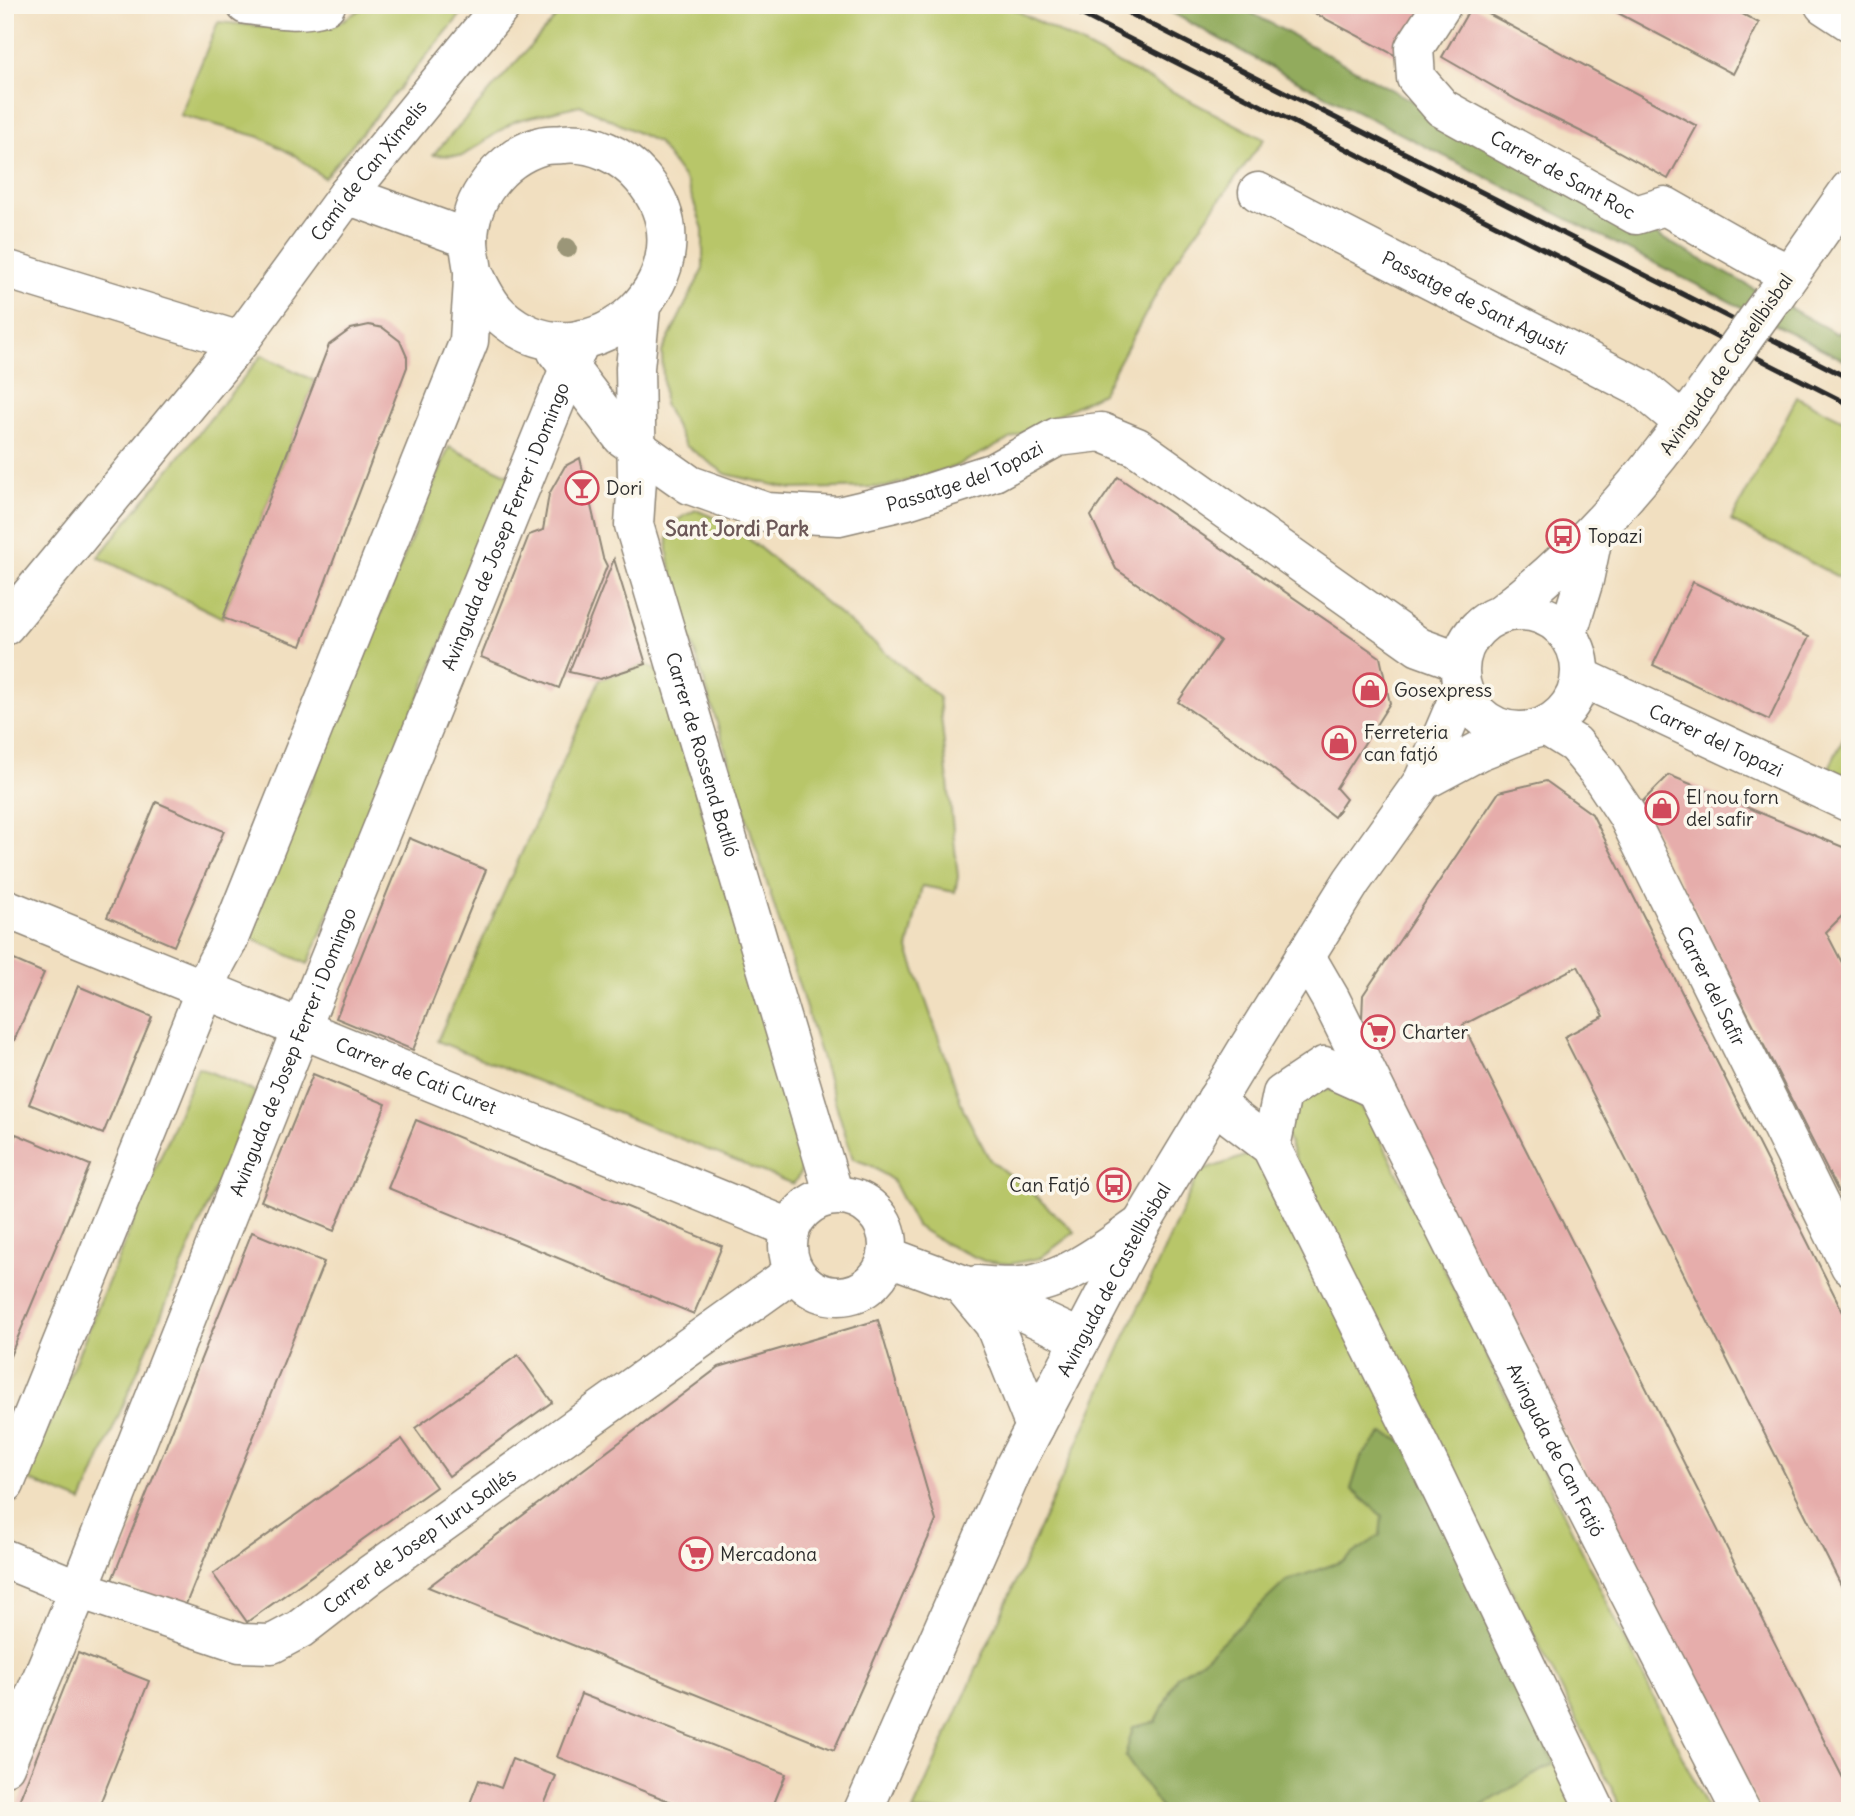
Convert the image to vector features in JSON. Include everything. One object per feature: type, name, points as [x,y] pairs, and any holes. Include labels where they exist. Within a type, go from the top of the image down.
[{"type":"street","points":[[246,5],[287,10],[326,5]]},
{"type":"street","name":"Camí de Can Ximelis","points":[[5,626],[240,341],[346,195],[502,5]]},
{"type":"street","name":"Carrer de Sant Roc","points":[[1442,5],[1414,48],[1416,78],[1442,107],[1636,215],[1665,206],[1753,256],[1781,287]]},
{"type":"street","points":[[1824,5],[1850,22]]},
{"type":"street","points":[[5,1484],[233,928],[469,341],[471,255],[474,208],[489,180],[513,159],[542,146],[573,143],[604,149],[631,165],[652,189],[664,218],[666,250],[658,280],[641,307],[624,323],[566,349],[523,330],[501,316],[484,295],[471,255],[346,195]]},
{"type":"street","name":"Avinguda de Castellbisbal","points":[[1502,613],[1531,592],[1594,532],[1655,463],[1850,190]]},
{"type":"street","name":"Passatge de Sant Agustí","points":[[1258,192],[1643,389],[1694,408]]},
{"type":"street","points":[[5,269],[240,341]]},
{"type":"street","name":"Carrer de Rossend Batlló","points":[[641,307],[635,368],[637,447],[634,525],[834,1195]]},
{"type":"street","name":"Passatge del Topazi","points":[[566,349],[622,436],[690,485],[766,512],[839,516],[907,500],[994,472],[1057,437],[1101,432],[1137,447],[1461,675]]},
{"type":"street","name":"Avinguda de Josep Ferrer i Domingo","points":[[5,1766],[79,1589],[301,1029],[566,349]]},
{"type":"street","points":[[634,525],[644,504],[654,494],[667,488],[690,485]]},
{"type":"street","points":[[1568,634],[1584,580],[1594,532]]},
{"type":"street","points":[[1533,611],[1552,620],[1568,634],[1579,655],[1581,677],[1569,708],[1536,729],[1505,730],[1487,722],[1471,708],[1461,675],[1467,642],[1483,623],[1502,613],[1533,611]]},
{"type":"street","name":"Avinguda de Castellbisbal","points":[[863,1811],[1015,1465],[1141,1225],[1352,881],[1423,781],[1461,675]]},
{"type":"street","name":"Carrer del Topazi","points":[[1581,677],[1850,803]]},
{"type":"street","name":"Avinguda de Castellbisbal","points":[[1423,781],[1479,751],[1536,729]]},
{"type":"street","name":"Carrer del Safir","points":[[1536,729],[1575,744],[1599,773],[1627,816],[1850,1266]]},
{"type":"street","name":"Carrer de Cati Curet","points":[[5,908],[790,1228]]},
{"type":"street","name":"Avinguda de Can Fatjó","points":[[1306,955],[1741,1811]]},
{"type":"street","points":[[1271,1147],[1282,1094],[1324,1066],[1373,1088]]},
{"type":"street","points":[[1216,1100],[1233,1118],[1271,1147],[1433,1472],[1596,1811]]},
{"type":"street","points":[[834,1195],[849,1196],[864,1203],[876,1212],[886,1233],[887,1256],[882,1270],[873,1283],[846,1296],[816,1292],[804,1284],[794,1272],[788,1258],[790,1228],[797,1216],[807,1206],[834,1195]]},
{"type":"street","points":[[962,1284],[1020,1287],[1051,1279],[1105,1250],[1141,1225]]},
{"type":"street","points":[[887,1256],[962,1284],[1081,1339]]},
{"type":"street","name":"Carrer de Josep Turu Sallés","points":[[5,1559],[79,1589],[240,1643],[272,1644],[300,1629],[371,1574],[794,1272]]},
{"type":"street","points":[[962,1284],[994,1324],[1035,1427]]},
{"type":"green space","points":[[368,5],[469,5],[324,178],[296,156],[260,137],[180,115],[218,22],[290,29],[333,26]]},
{"type":"green space","points":[[567,5],[1006,5],[1264,139],[1173,264],[1102,393],[954,467],[886,487],[792,489],[726,474],[685,445],[664,404],[662,352],[703,269],[703,229],[687,183],[657,142],[580,105],[515,121],[462,156],[433,155]]},
{"type":"green space","points":[[1158,5],[1237,5],[1837,334],[1850,316],[1850,363],[1278,71]]},
{"type":"green space","points":[[262,355],[315,381],[223,618],[98,557]]},
{"type":"green space","points":[[1797,397],[1850,423],[1850,583],[1731,521]]},
{"type":"green space","points":[[449,447],[511,476],[308,964],[248,937]]},
{"type":"green space","points":[[696,510],[732,525],[939,697],[958,877],[955,892],[922,886],[908,949],[964,1111],[990,1160],[1075,1232],[1040,1258],[1010,1264],[984,1261],[948,1245],[916,1226],[892,1180],[870,1165],[853,1159],[675,588],[669,557],[669,533],[677,521]]},
{"type":"green space","points":[[646,664],[660,673],[804,1145],[802,1166],[793,1184],[437,1041],[600,679]]},
{"type":"green space","points":[[1850,725],[1850,778],[1829,768]]},
{"type":"green space","points":[[198,1067],[256,1092],[82,1502],[26,1479]]},
{"type":"green space","points":[[1326,1089],[1348,1094],[1370,1117],[1709,1811],[1623,1811],[1306,1184],[1284,1130],[1292,1104],[1312,1092]]},
{"type":"green space","points":[[1271,1147],[1595,1811],[913,1811],[1199,1172]]},
{"type":"green space","points":[[1383,1433],[1406,1442],[1554,1763],[1473,1811],[1163,1811],[1125,1756],[1133,1727],[1156,1722],[1177,1676],[1204,1659],[1286,1581],[1343,1561],[1380,1535],[1382,1516],[1351,1489],[1361,1457]]},
{"type":"building","points":[[1299,5],[1427,5],[1400,58]]},
{"type":"building","points":[[1472,5],[1697,126],[1668,179],[1517,100],[1442,57]]},
{"type":"building","points":[[1603,5],[1726,5],[1759,23],[1733,74]]},
{"type":"building","points":[[369,325],[383,328],[400,341],[407,357],[407,367],[301,646],[223,618],[329,345],[351,329]]},
{"type":"building","points":[[580,458],[607,566],[559,688],[481,657],[529,535],[543,530],[549,494],[565,466]]},
{"type":"building","points":[[1118,477],[1380,657],[1390,703],[1336,788],[1346,799],[1334,817],[1246,748],[1178,702],[1220,641],[1116,569],[1091,516]]},
{"type":"building","points":[[614,559],[646,664],[600,679],[569,672]]},
{"type":"building","points":[[1693,582],[1809,637],[1769,720],[1653,665]]},
{"type":"building","points":[[1669,775],[1850,850],[1850,908],[1826,932],[1850,978],[1850,1215],[1641,803]]},
{"type":"building","points":[[1546,781],[1592,814],[1850,1326],[1850,1603],[1564,1037],[1604,1016],[1578,966],[1463,1025],[1850,1792],[1850,1811],[1761,1811],[1361,1043],[1363,995],[1499,792]]},
{"type":"building","points":[[156,802],[224,831],[174,946],[107,917]]},
{"type":"building","points":[[409,838],[486,870],[413,1050],[336,1018]]},
{"type":"building","points":[[5,956],[44,973],[13,1043],[5,1040]]},
{"type":"building","points":[[78,986],[152,1017],[103,1134],[29,1104]]},
{"type":"building","points":[[313,1074],[386,1104],[334,1231],[261,1201]]},
{"type":"building","points":[[416,1120],[722,1246],[694,1314],[388,1188]]},
{"type":"building","points":[[16,1134],[90,1165],[5,1368],[5,1160]]},
{"type":"building","points":[[252,1232],[324,1262],[184,1609],[112,1580]]},
{"type":"building","name":"Mercadona","points":[[878,1320],[936,1521],[834,1750],[428,1587],[719,1367]]},
{"type":"building","points":[[518,1355],[552,1402],[449,1476],[415,1428]]},
{"type":"building","points":[[402,1439],[436,1487],[247,1622],[213,1574]]},
{"type":"building","points":[[78,1653],[149,1681],[97,1811],[15,1811]]},
{"type":"building","points":[[581,1694],[786,1774],[771,1811],[694,1811],[557,1757]]},
{"type":"building","points":[[512,1759],[556,1776],[544,1805],[560,1811],[467,1811],[479,1780],[501,1788]]},
{"type":"railway","points":[[1063,5],[1850,405]]},
{"type":"railway","points":[[1113,5],[1850,379]]},
{"type":"place","name":"Dori","points":[[582,488]]},
{"type":"place","name":"Topazi","points":[[1563,536]]},
{"type":"place","name":"Gosexpress","points":[[1370,690]]},
{"type":"place","name":"Ferreteria can fatjó","points":[[1339,743]]},
{"type":"place","name":"El nou forn del safir","points":[[1662,808]]},
{"type":"place","name":"Charter","points":[[1378,1032]]},
{"type":"place","name":"Can Fatjó","points":[[1114,1185]]},
{"type":"place","name":"Mercadona","points":[[696,1554]]},
{"type":"district","name":"Sant Jordi Park","points":[[737,528]]}]
